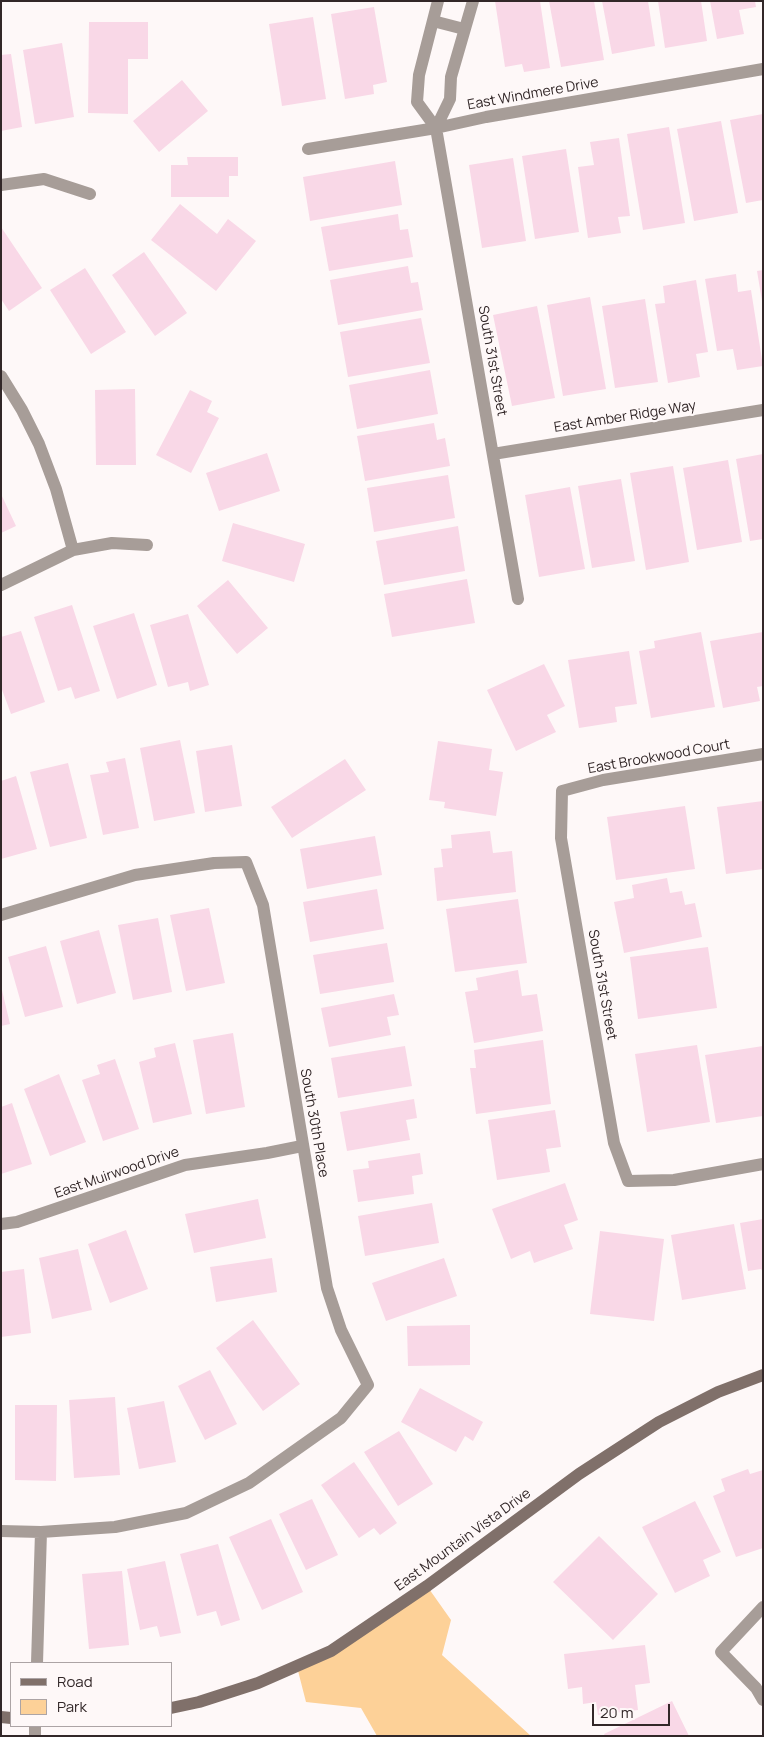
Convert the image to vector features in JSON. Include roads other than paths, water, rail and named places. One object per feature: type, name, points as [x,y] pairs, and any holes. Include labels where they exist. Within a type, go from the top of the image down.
[{"type":"street","name":"South 31st Street","points":[[438,1],[419,75],[417,102],[436,128],[518,599]]},
{"type":"street","points":[[436,128],[450,99],[451,77],[473,1]]},
{"type":"street","points":[[433,21],[464,29]]},
{"type":"street","name":"East Windmere Drive","points":[[308,149],[763,69]]},
{"type":"street","points":[[1,185],[44,179],[90,194]]},
{"type":"street","points":[[1,376],[22,410],[39,444],[56,489],[73,550]]},
{"type":"street","name":"East Amber Ridge Way","points":[[493,454],[763,410]]},
{"type":"street","points":[[1,585],[73,550],[112,543],[147,545]]},
{"type":"street","name":"East Brookwood Court","points":[[562,791],[604,780],[763,754]]},
{"type":"street","name":"South 31st Street","points":[[562,791],[561,838],[614,1143],[628,1181],[674,1180],[763,1164]]},
{"type":"street","name":"South 30th Place","points":[[1,915],[135,874],[214,863],[246,862],[263,905],[327,1288],[341,1330],[368,1385],[341,1418],[249,1483],[186,1513],[116,1527],[40,1532]]},
{"type":"street","name":"East Muirwood Drive","points":[[1,1224],[18,1222],[185,1165],[302,1146]]},
{"type":"street","name":"East Mountain Vista Drive","points":[[172,1708],[199,1702],[258,1683],[331,1651],[427,1586],[579,1474],[659,1422],[718,1392],[763,1375]]},
{"type":"street","points":[[1,1531],[40,1532],[37,1662]]},
{"type":"street","points":[[763,1607],[721,1652],[756,1688],[763,1700]]}]
